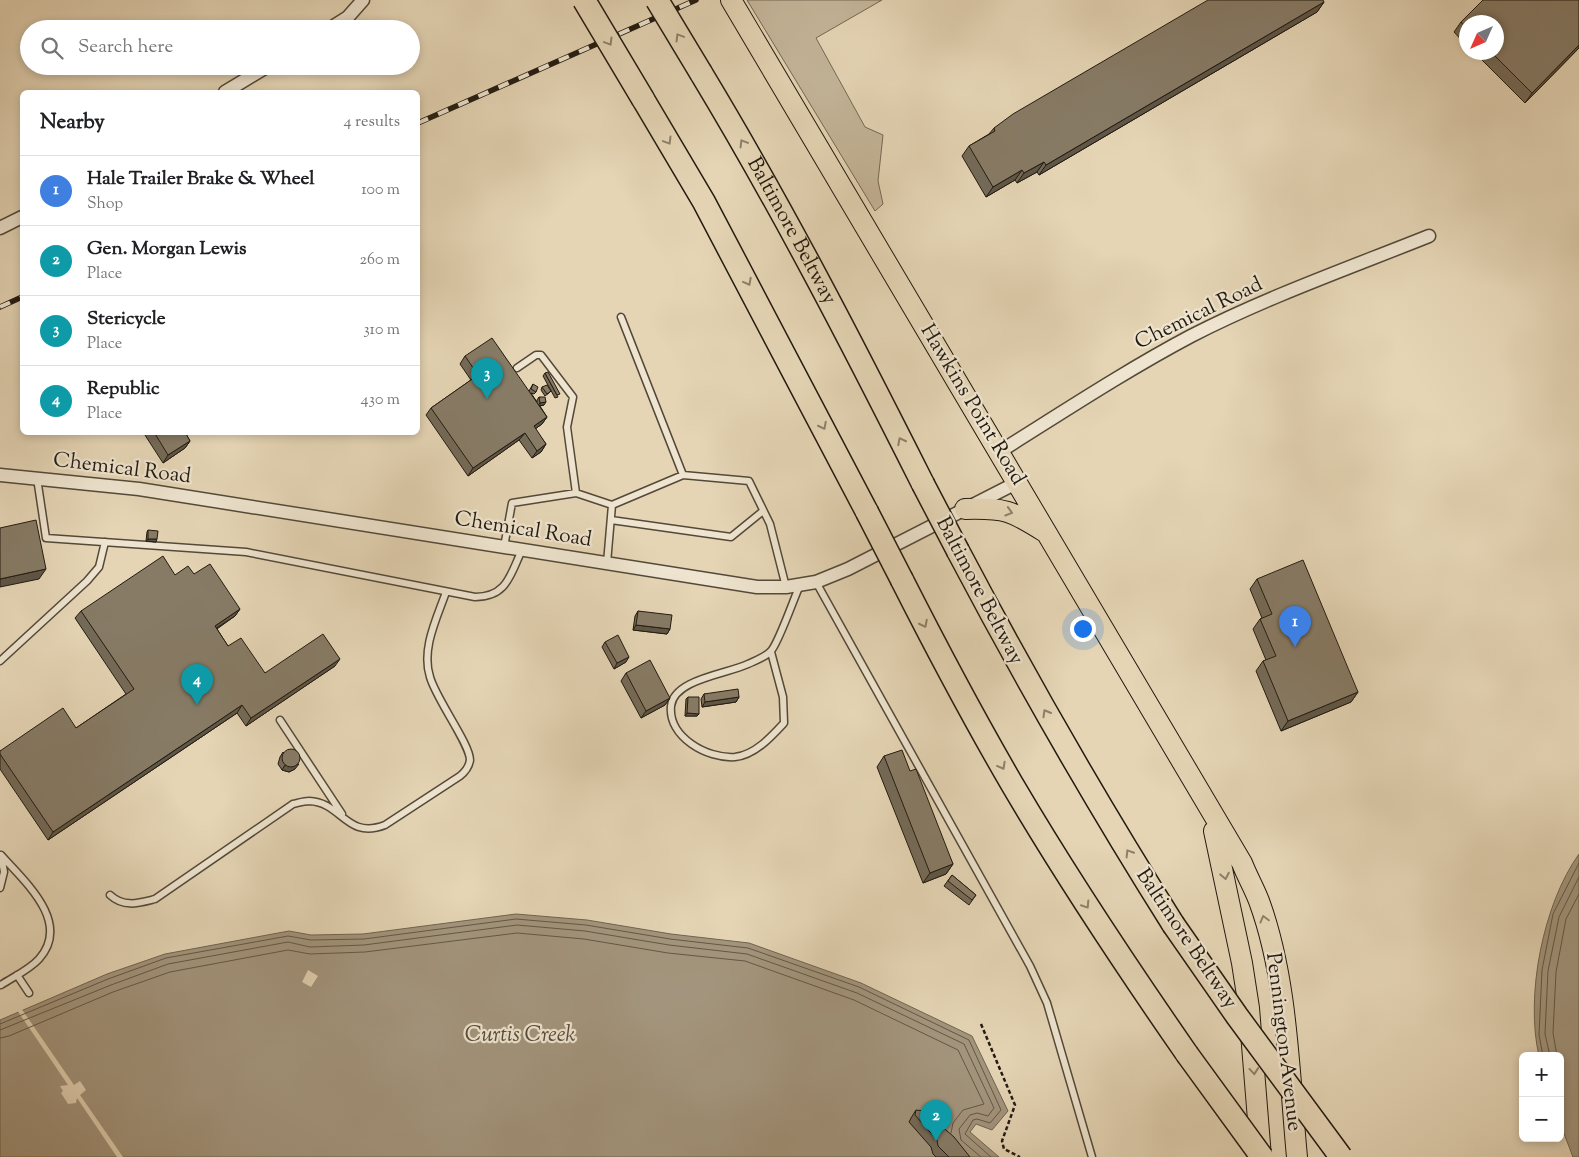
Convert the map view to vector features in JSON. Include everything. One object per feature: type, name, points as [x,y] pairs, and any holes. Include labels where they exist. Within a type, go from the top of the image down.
[{"type":"highway","points":[[584,0],[709,210],[902,580],[1011,783],[1073,884],[1186,1054],[1262,1157]]},
{"type":"highway","name":"Baltimore Beltway","points":[[657,0],[758,167],[1008,647],[1066,750],[1174,924],[1238,1016],[1341,1157]]},
{"type":"main road","name":"Hawkins Point Road","points":[[730,0],[1018,482],[1210,812]]},
{"type":"main road","points":[[965,509],[994,508],[1011,511],[1047,533]]},
{"type":"main road","name":"Pennington Avenue","points":[[1210,812],[1242,963],[1262,1157]]},
{"type":"main road","name":"Pennington Avenue","points":[[1210,812],[1242,863],[1259,902],[1275,959],[1283,1010],[1297,1157]]},
{"type":"street","points":[[343,20],[363,0]]},
{"type":"street","points":[[228,90],[253,75]]},
{"type":"street","points":[[0,228],[20,218]]},
{"type":"street","name":"Chemical Road","points":[[999,452],[1142,362],[1193,335],[1256,306],[1429,236]]},
{"type":"street","name":"Chemical Road","points":[[0,475],[139,489],[757,587],[786,587],[816,582],[848,569],[1018,482]]},
{"type":"lane","points":[[622,317],[683,475]]},
{"type":"lane","points":[[516,368],[536,354],[541,355],[573,398],[567,427],[576,493]]},
{"type":"lane","points":[[504,547],[512,504],[576,493],[612,505],[683,475],[749,481],[770,524],[786,587]]},
{"type":"lane","points":[[38,478],[46,538],[246,552],[475,598],[489,597],[498,592],[508,582],[522,550]]},
{"type":"lane","points":[[606,563],[612,505]]},
{"type":"lane","points":[[610,520],[731,537],[764,511]]},
{"type":"lane","points":[[0,661],[87,581],[99,567],[105,542]]},
{"type":"lane","points":[[816,582],[1030,966],[1047,1003],[1092,1157]]},
{"type":"lane","points":[[771,652],[745,665],[692,683],[677,692],[671,705],[672,723],[685,738],[702,752],[736,757],[765,744],[784,722],[783,697],[771,652],[800,585]]},
{"type":"lane","points":[[110,895],[117,901],[125,903],[138,903],[156,899],[293,804],[309,801],[326,806],[357,828],[371,830],[385,825],[467,770],[470,761],[468,750],[448,716],[429,677],[427,651],[446,592]]},
{"type":"lane","points":[[280,720],[344,817]]},
{"type":"lane","points":[[0,854],[4,872],[0,888]]},
{"type":"lane","points":[[0,854],[38,898],[50,924],[50,941],[38,960],[1,984]]},
{"type":"lane","points":[[17,975],[30,992]]},
{"type":"path","points":[[981,1024],[1015,1105],[1002,1142],[1004,1149],[1020,1157]]},
{"type":"shaded area","points":[[747,0],[882,0],[816,38],[865,127],[883,135],[878,181],[883,204],[875,211]]},
{"type":"water","points":[[1579,854],[1579,1157],[1573,1157],[1564,1133],[1564,1052],[1538,1052],[1535,1032],[1534,1006],[1540,951],[1547,924],[1566,875]]},
{"type":"water","name":"Curtis Creek","points":[[516,914],[587,920],[671,934],[749,943],[861,983],[972,1036],[1008,1111],[992,1130],[976,1124],[970,1132],[999,1157],[0,1157],[0,1020],[107,974],[165,954],[289,931],[311,935],[363,934]]},
{"type":"pier","points":[[308,970],[318,976],[311,987],[302,982]]},
{"type":"pier","points":[[21,1008],[74,1085],[80,1081],[86,1090],[80,1095],[123,1157],[117,1157],[77,1098],[76,1103],[68,1104],[61,1093],[63,1091],[60,1086],[68,1085],[17,1010]]},
{"type":"building","points":[[1208,0],[1323,0],[1324,2],[1046,165],[1044,162],[1024,173],[1022,170],[993,187],[969,146],[995,131],[994,128],[1013,114]]},
{"type":"building","points":[[1483,0],[1579,0],[1579,45],[1532,93],[1499,60],[1504,60],[1504,15],[1468,15]]},
{"type":"building","points":[[492,338],[547,417],[534,426],[546,444],[537,451],[525,433],[473,468],[431,408],[478,375],[465,356]]},
{"type":"building","points":[[548,372],[560,394],[557,395],[545,373]]},
{"type":"building","points":[[533,384],[538,387],[536,392],[531,389]]},
{"type":"building","points":[[547,385],[551,391],[547,394],[542,387]]},
{"type":"building","points":[[539,397],[545,397],[546,402],[540,403]]},
{"type":"building","points":[[156,435],[187,435],[190,441],[168,455]]},
{"type":"building","points":[[36,520],[46,569],[0,579],[0,528]]},
{"type":"building","points":[[148,530],[158,531],[157,539],[148,539]]},
{"type":"building","points":[[163,556],[175,575],[188,566],[194,574],[210,564],[240,609],[215,626],[228,646],[241,638],[265,673],[323,634],[340,659],[251,718],[242,705],[53,832],[0,754],[0,751],[63,708],[76,728],[134,689],[81,611]]},
{"type":"building","points":[[1303,560],[1358,692],[1288,721],[1263,661],[1276,656],[1260,619],[1272,614],[1257,579]]},
{"type":"building","points":[[638,611],[672,615],[670,629],[636,625]]},
{"type":"building","points":[[618,635],[629,657],[617,663],[605,642]]},
{"type":"building","points":[[650,660],[670,698],[646,711],[626,673]]},
{"type":"building","points":[[738,689],[739,697],[705,702],[704,694]]},
{"type":"building","points":[[688,697],[699,697],[699,714],[687,713]]},
{"type":"building","points":[[291,749],[297,752],[300,758],[297,764],[291,767],[285,764],[282,758],[285,752]]},
{"type":"building","points":[[902,750],[910,771],[916,769],[953,864],[930,873],[884,756]]},
{"type":"building","points":[[952,875],[976,895],[972,900],[948,881]]},
{"type":"building","points":[[916,1110],[924,1111],[954,1137],[970,1157],[949,1157],[938,1146],[937,1140],[915,1115]]},
{"type":"railway","points":[[420,122],[696,0]]},
{"type":"railway","points":[[0,307],[20,298]]},
{"type":"place","name":"Stericycle","points":[[487,399]]},
{"type":"place","name":"Hale Trailer Brake & Wheel","points":[[1295,647]]},
{"type":"place","name":"Republic","points":[[197,705]]},
{"type":"place","name":"Gen. Morgan Lewis","points":[[936,1141]]}]
